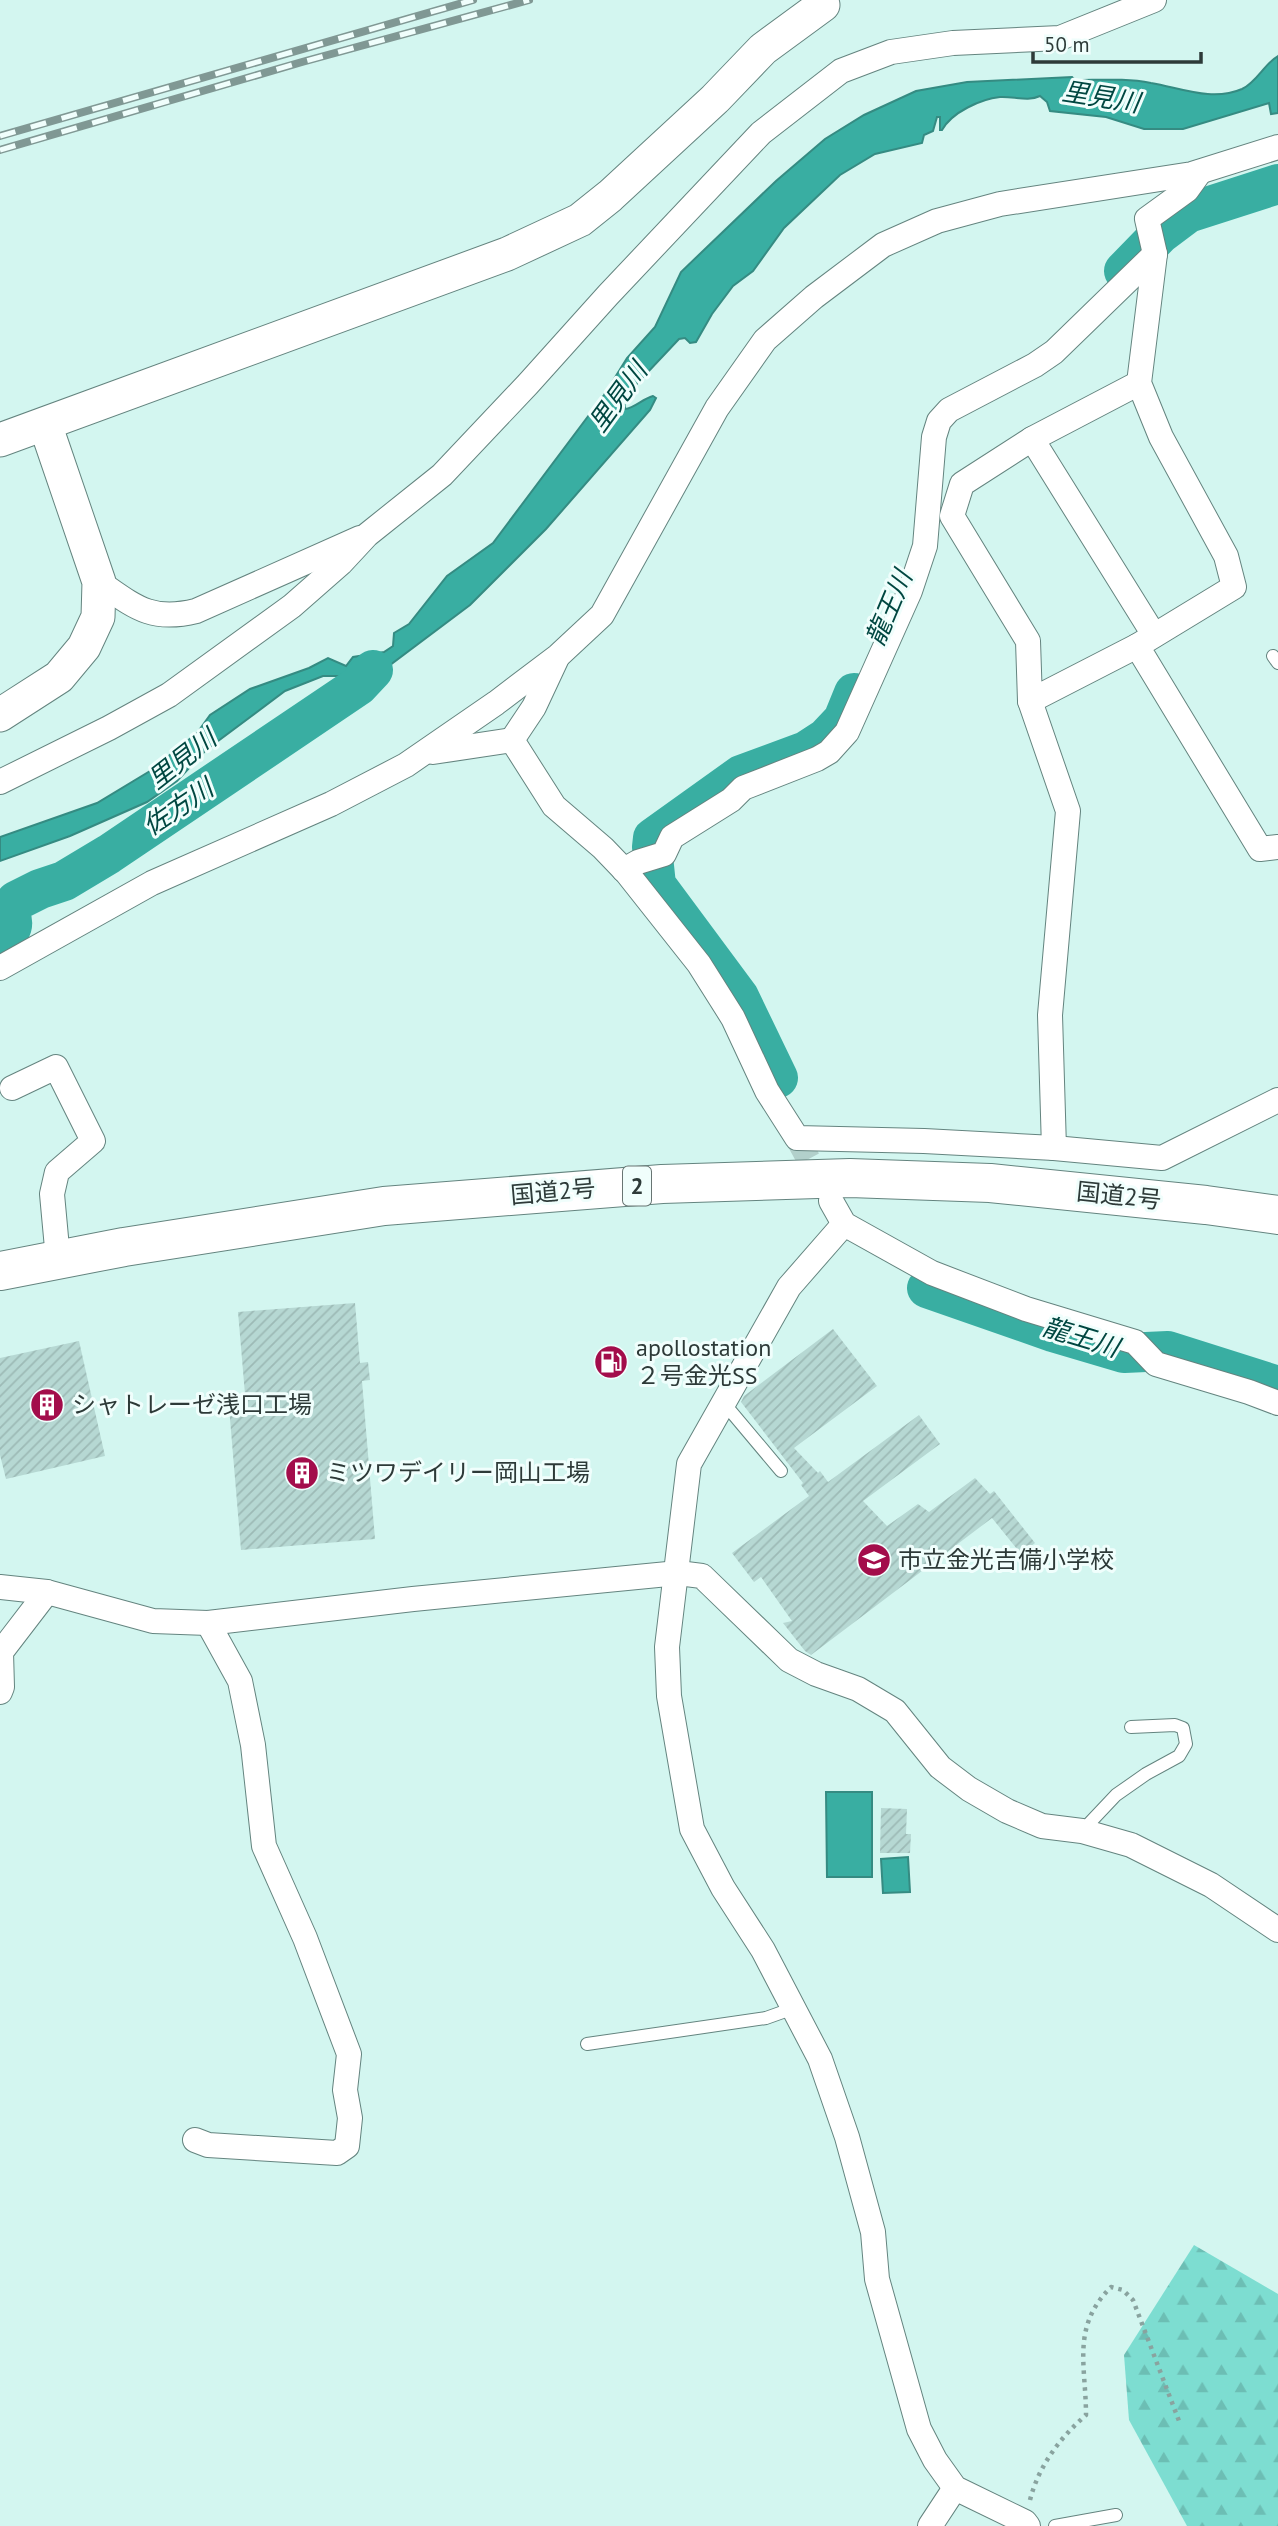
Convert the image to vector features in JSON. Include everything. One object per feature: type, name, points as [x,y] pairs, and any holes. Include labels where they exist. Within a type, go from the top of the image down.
[{"type":"highway","name":"国道2号","points":[[0,1271],[137,1244],[384,1206],[675,1183],[850,1178],[990,1183],[1278,1215]]},
{"type":"street","points":[[0,782],[110,728],[169,695],[292,606],[341,563],[367,535],[442,475],[761,133],[841,71],[891,52],[953,43],[1060,38],[1154,0]]},
{"type":"street","points":[[0,440],[507,254],[580,220],[663,149],[762,49],[826,2]]},
{"type":"street","points":[[0,968],[152,883],[331,804],[422,754],[558,656],[602,615],[717,408],[765,340],[847,271],[883,245],[937,221],[1000,204],[1200,172],[1278,147]]},
{"type":"street","points":[[1030,701],[1145,640],[1234,587],[1226,556],[1161,437],[1139,383],[1155,254],[1147,219],[1187,190],[1200,172]]},
{"type":"street","points":[[631,866],[664,855],[672,837],[722,807],[743,788],[829,752],[846,732],[910,591],[925,546],[934,437],[939,421],[949,410],[1055,352],[1155,254]]},
{"type":"street","points":[[1054,1148],[1050,1015],[1068,811],[1030,701],[1028,641],[952,516],[962,484],[1032,439],[1139,383]]},
{"type":"street","points":[[0,715],[59,677],[84,647],[98,617],[99,582],[45,424]]},
{"type":"street","points":[[1032,439],[1260,849],[1278,847]]},
{"type":"street","points":[[99,582],[126,601],[154,615],[175,616],[208,606],[282,575],[333,548],[367,535]]},
{"type":"street","points":[[422,754],[512,740],[534,707],[558,656]]},
{"type":"street","points":[[512,740],[554,806],[603,848],[631,866],[733,1018],[767,1090],[797,1138],[1054,1148],[1162,1158],[1278,1100]]},
{"type":"street","points":[[12,1087],[56,1068],[93,1141],[57,1172],[52,1194],[58,1259]]},
{"type":"street","points":[[831,1201],[844,1224],[932,1273],[1026,1310],[1135,1342],[1156,1364],[1278,1403]]},
{"type":"street","points":[[844,1224],[789,1287],[689,1464],[667,1647],[680,1768],[692,1829],[723,1888],[763,1950],[820,2059],[847,2137],[873,2232],[877,2278],[919,2429],[954,2488],[1027,2524]]},
{"type":"street","points":[[0,1587],[47,1592],[153,1621],[208,1623],[413,1599],[678,1573],[702,1576],[789,1660],[816,1674],[858,1689],[895,1711],[940,1767],[969,1789],[1007,1811],[1042,1826],[1082,1831],[1131,1846],[1211,1885],[1278,1930]]},
{"type":"street","points":[[0,1692],[1,1652],[47,1592]]},
{"type":"street","points":[[195,2140],[208,2146],[337,2153],[347,2146],[350,2118],[345,2090],[348,2054],[305,1938],[264,1846],[253,1745],[240,1681],[208,1623]]},
{"type":"street","points":[[930,2526],[954,2488]]},
{"type":"lane","points":[[723,1402],[781,1471]]},
{"type":"lane","points":[[1082,1831],[1116,1795],[1179,1756],[1186,1744],[1183,1728],[1175,1725],[1131,1727]]},
{"type":"lane","points":[[587,2044],[766,2018],[794,2008]]},
{"type":"lane","points":[[1055,2526],[1116,2515]]},
{"type":"path","points":[[1027,2524],[1034,2485],[1054,2448],[1086,2415],[1082,2348],[1088,2318],[1111,2287],[1123,2290],[1133,2300],[1179,2421]]},
{"type":"green space","points":[[1194,2245],[1278,2294],[1278,2526],[1187,2526],[1129,2420],[1124,2355]]},
{"type":"water","name":"里見川","points":[[1278,56],[1278,113],[1271,114],[1269,103],[1183,129],[1144,129],[1106,117],[1050,111],[1047,102],[1040,96],[1025,99],[1000,97],[984,100],[968,108],[947,123],[942,130],[940,117],[937,117],[933,131],[924,135],[922,143],[875,154],[840,175],[784,228],[753,271],[733,286],[696,342],[679,339],[630,391],[624,400],[625,409],[653,396],[656,398],[650,410],[546,529],[470,605],[358,689],[356,683],[339,676],[323,676],[285,691],[206,750],[177,781],[147,802],[70,836],[0,861],[0,837],[97,803],[150,771],[197,733],[210,715],[250,689],[309,668],[328,658],[346,666],[353,657],[384,652],[393,646],[394,633],[409,624],[447,576],[493,543],[604,395],[627,358],[655,327],[681,272],[776,181],[825,139],[864,115],[916,91],[967,82],[1072,77],[1075,80],[1142,81],[1196,93],[1231,93],[1247,86]]},
{"type":"water","points":[[826,1792],[872,1792],[872,1877],[827,1877]]},
{"type":"water","points":[[908,1857],[910,1892],[883,1893],[881,1859]]},
{"type":"building","name":"ミツワデイリー岡山工場","points":[[355,1303],[360,1363],[368,1362],[370,1380],[362,1381],[375,1539],[241,1550],[229,1407],[246,1406],[238,1312]]},
{"type":"building","points":[[833,1329],[877,1386],[794,1448],[818,1473],[820,1471],[828,1482],[919,1415],[940,1444],[863,1501],[887,1526],[918,1504],[929,1512],[975,1478],[990,1494],[994,1491],[1035,1543],[1021,1554],[992,1518],[811,1655],[783,1623],[792,1621],[761,1577],[754,1582],[732,1553],[809,1496],[801,1485],[803,1483],[741,1402],[744,1396]]},
{"type":"building","name":"シャトレーゼ浅口工場","points":[[79,1341],[105,1456],[6,1479],[0,1455],[0,1358]]},
{"type":"building","points":[[881,1808],[907,1809],[906,1834],[911,1834],[910,1853],[880,1853]]},
{"type":"waterway","name":"龍王川","points":[[1124,271],[1160,234],[1188,213],[1278,184]]},
{"type":"waterway","name":"佐方川","points":[[0,941],[12,927],[6,911],[16,901],[64,881],[109,854],[358,686],[373,670]]},
{"type":"waterway","name":"龍王川","points":[[778,1078],[739,997],[656,885],[653,838],[741,775],[806,751],[826,738],[843,720],[854,693]]},
{"type":"waterway","name":"佐方川","points":[[0,916],[6,911]]},
{"type":"waterway","name":"龍王川","points":[[927,1288],[1053,1332],[1124,1353],[1168,1351],[1278,1386]]},
{"type":"tunnel","points":[[797,1138],[824,1188]]},
{"type":"railway","points":[[0,136],[473,0]]},
{"type":"railway","points":[[0,150],[302,62],[529,0]]},
{"type":"place","name":"apollostation ２号金光SS","points":[[611,1362]]},
{"type":"place","name":"シャトレーゼ浅口工場","points":[[47,1405]]},
{"type":"place","name":"ミツワデイリー岡山工場","points":[[302,1473]]},
{"type":"place","name":"市立金光吉備小学校","points":[[874,1560]]}]
